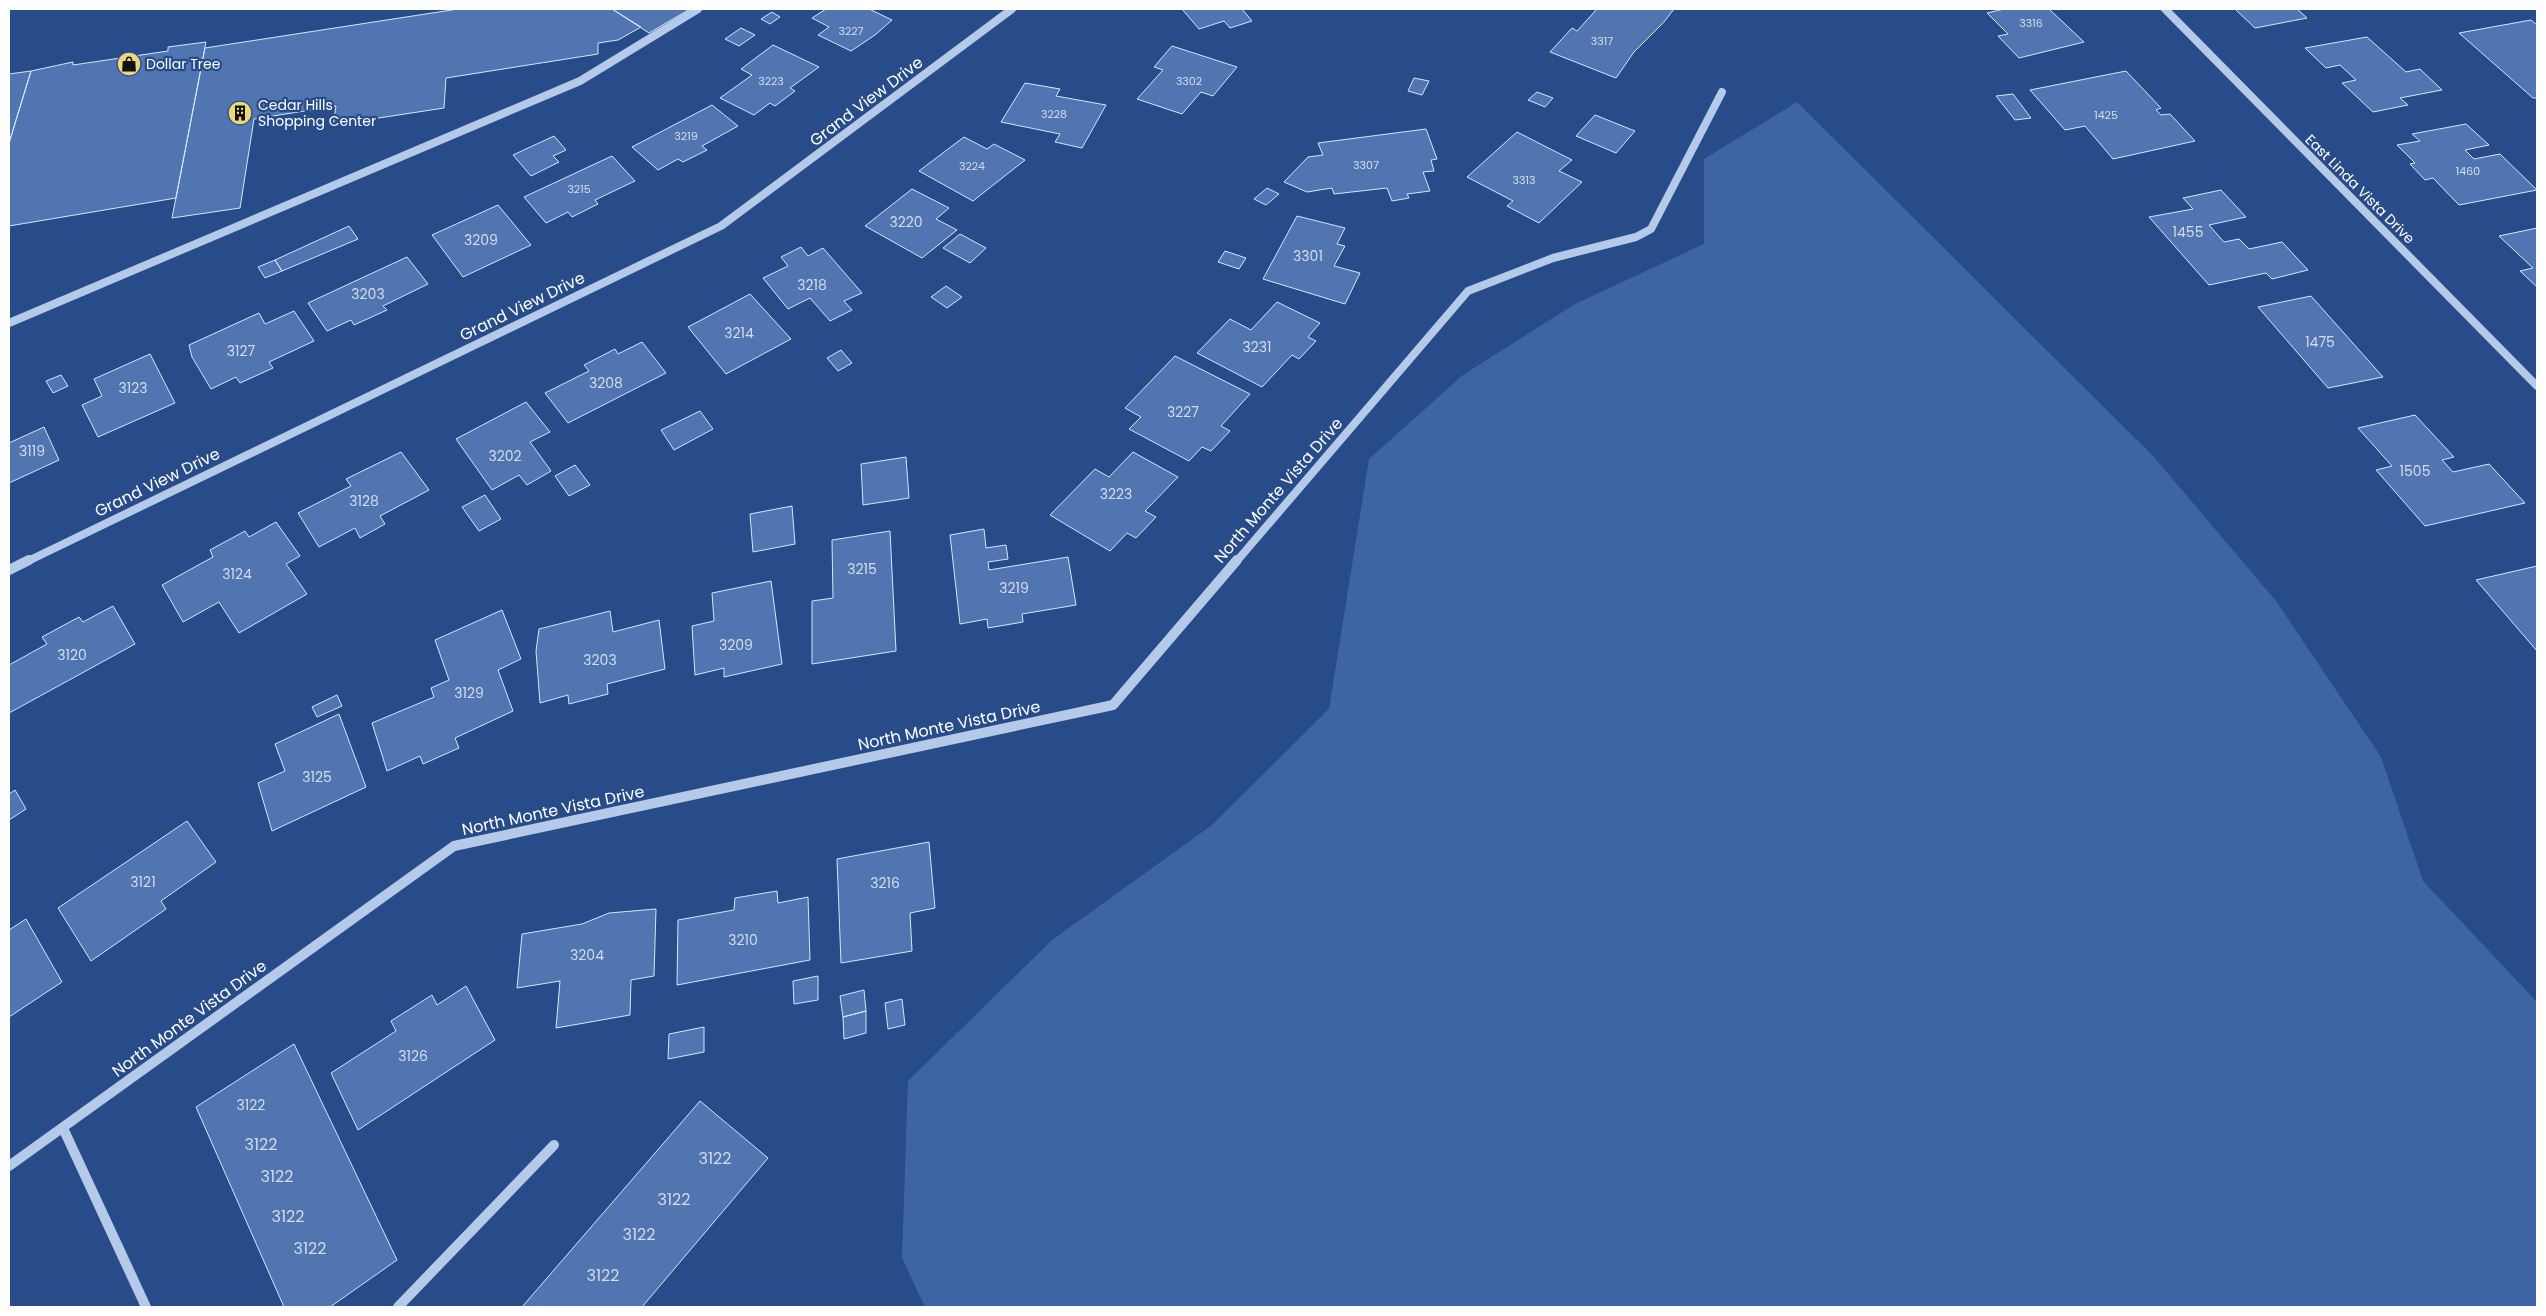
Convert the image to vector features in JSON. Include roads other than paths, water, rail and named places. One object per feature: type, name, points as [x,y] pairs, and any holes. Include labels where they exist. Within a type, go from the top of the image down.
[{"type":"street","points":[[9,323],[580,81],[698,9]]},
{"type":"street","name":"Grand View Drive","points":[[9,570],[721,226],[1012,9]]},
{"type":"street","name":"East Linda Vista Drive","points":[[2165,9],[2537,386]]},
{"type":"street","name":"North Monte Vista Drive","points":[[9,1166],[454,846],[1113,705],[1468,291],[1553,258],[1636,237],[1651,229],[1722,92]]},
{"type":"street","points":[[63,1128],[146,1307]]},
{"type":"lane","points":[[398,1307],[554,1145]]},
{"type":"place","name":"Dollar Tree","points":[[129,64]]},
{"type":"place","name":"Cedar Hills Shopping Center","points":[[240,113]]}]
